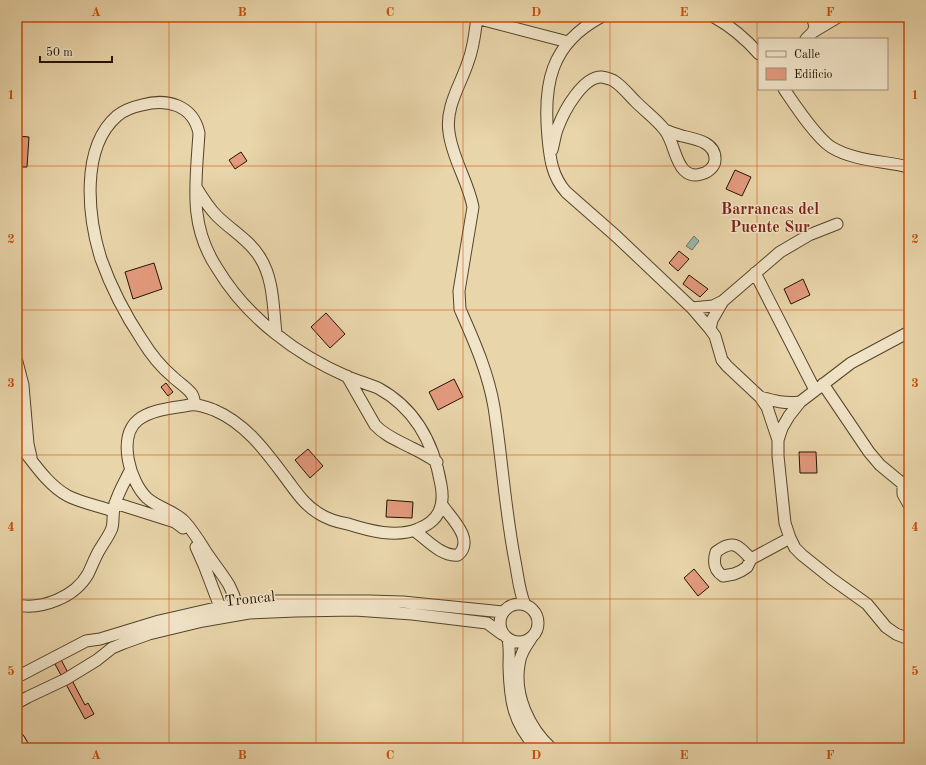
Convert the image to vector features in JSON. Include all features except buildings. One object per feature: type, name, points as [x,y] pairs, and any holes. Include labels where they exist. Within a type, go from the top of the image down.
[{"type":"main road","points":[[17,741],[21,748]]},
{"type":"street","points":[[601,17],[580,31],[568,42],[558,56],[551,73],[546,116],[550,159],[553,172],[560,185],[566,192],[616,236],[692,308],[710,329],[716,340],[720,354],[727,366],[760,396],[768,407],[778,440],[778,456],[785,523],[795,548],[832,580],[867,604],[886,627],[896,634],[909,639]]},
{"type":"street","points":[[714,17],[730,26],[757,50]]},
{"type":"street","points":[[810,36],[815,26],[812,17]]},
{"type":"street","points":[[810,36],[838,17]]},
{"type":"street","points":[[525,605],[520,594],[509,532],[491,389],[485,370],[460,309],[458,291],[473,207],[471,195],[452,146],[448,131],[449,118],[457,90],[474,44],[477,18],[568,42]]},
{"type":"street","points":[[550,159],[558,127],[570,104],[583,86],[592,80],[601,77],[614,81],[665,130],[684,170],[690,174],[704,174],[714,165],[715,160],[710,147],[700,140],[681,136],[665,130]]},
{"type":"street","points":[[785,90],[824,141],[831,146],[840,151],[863,159],[909,167]]},
{"type":"street","points":[[792,90],[794,98],[803,115]]},
{"type":"street","points":[[195,404],[191,393],[171,376],[152,355],[128,318],[102,260],[91,214],[90,181],[94,156],[101,138],[111,122],[118,115],[130,108],[146,104],[161,102],[180,107],[189,113],[197,124],[199,133],[196,187],[197,219],[202,239],[209,256],[238,297],[276,333],[311,358],[347,376],[377,388],[395,399],[410,412],[425,434],[437,462],[443,492],[442,505],[436,518],[428,525],[415,530],[398,534],[348,524],[328,518],[318,513],[301,498],[260,445],[241,426],[230,418],[217,411],[195,404],[158,411],[147,415],[137,421],[131,430],[128,453],[130,471],[138,486],[147,498],[176,515],[190,528],[229,586],[237,605]]},
{"type":"street","points":[[196,187],[211,210],[253,248],[260,257],[270,282],[276,333]]},
{"type":"street","points":[[692,308],[713,306],[723,301],[785,249],[809,235],[837,224]]},
{"type":"street","points":[[755,274],[819,387],[880,465],[906,482],[903,494],[909,505]]},
{"type":"street","points":[[710,329],[712,320],[723,301]]},
{"type":"street","points":[[778,440],[782,428],[800,402],[851,363],[909,332]]},
{"type":"street","points":[[17,362],[23,385],[28,444],[32,460]]},
{"type":"street","points":[[347,376],[375,425],[386,436],[414,448],[437,462]]},
{"type":"street","points":[[760,396],[777,402],[800,402]]},
{"type":"street","points":[[17,442],[52,483],[69,496],[175,522],[186,530],[198,550],[220,607]]},
{"type":"street","points":[[17,605],[30,607],[53,602],[82,583],[110,532],[114,507],[130,471]]},
{"type":"street","points":[[415,530],[449,555],[458,555],[464,550],[466,543],[463,534],[442,505]]},
{"type":"street","points":[[751,559],[790,538]]},
{"type":"street","points":[[512,605],[518,579]]},
{"type":"street","name":"Troncal","points":[[17,677],[86,641],[100,639],[159,622],[220,607],[274,601],[369,601],[403,602],[503,612]]},
{"type":"street","points":[[536,748],[526,735],[513,709],[510,692],[510,649],[499,623],[503,612],[512,605],[521,604],[531,608],[538,619],[536,632],[524,649],[519,664],[520,694],[528,717],[543,741],[551,748]]},
{"type":"street","name":"Troncal","points":[[17,703],[28,696],[66,678],[97,660],[112,648],[124,643],[149,634],[203,621],[249,614],[296,611],[355,610],[412,614],[484,622],[494,627],[513,642],[520,643],[532,637]]},
{"type":"water","points":[[694,236],[699,241],[692,250],[686,246]]},
{"type":"district","name":"Barrancas del Puente Sur","points":[[770,219]]}]
